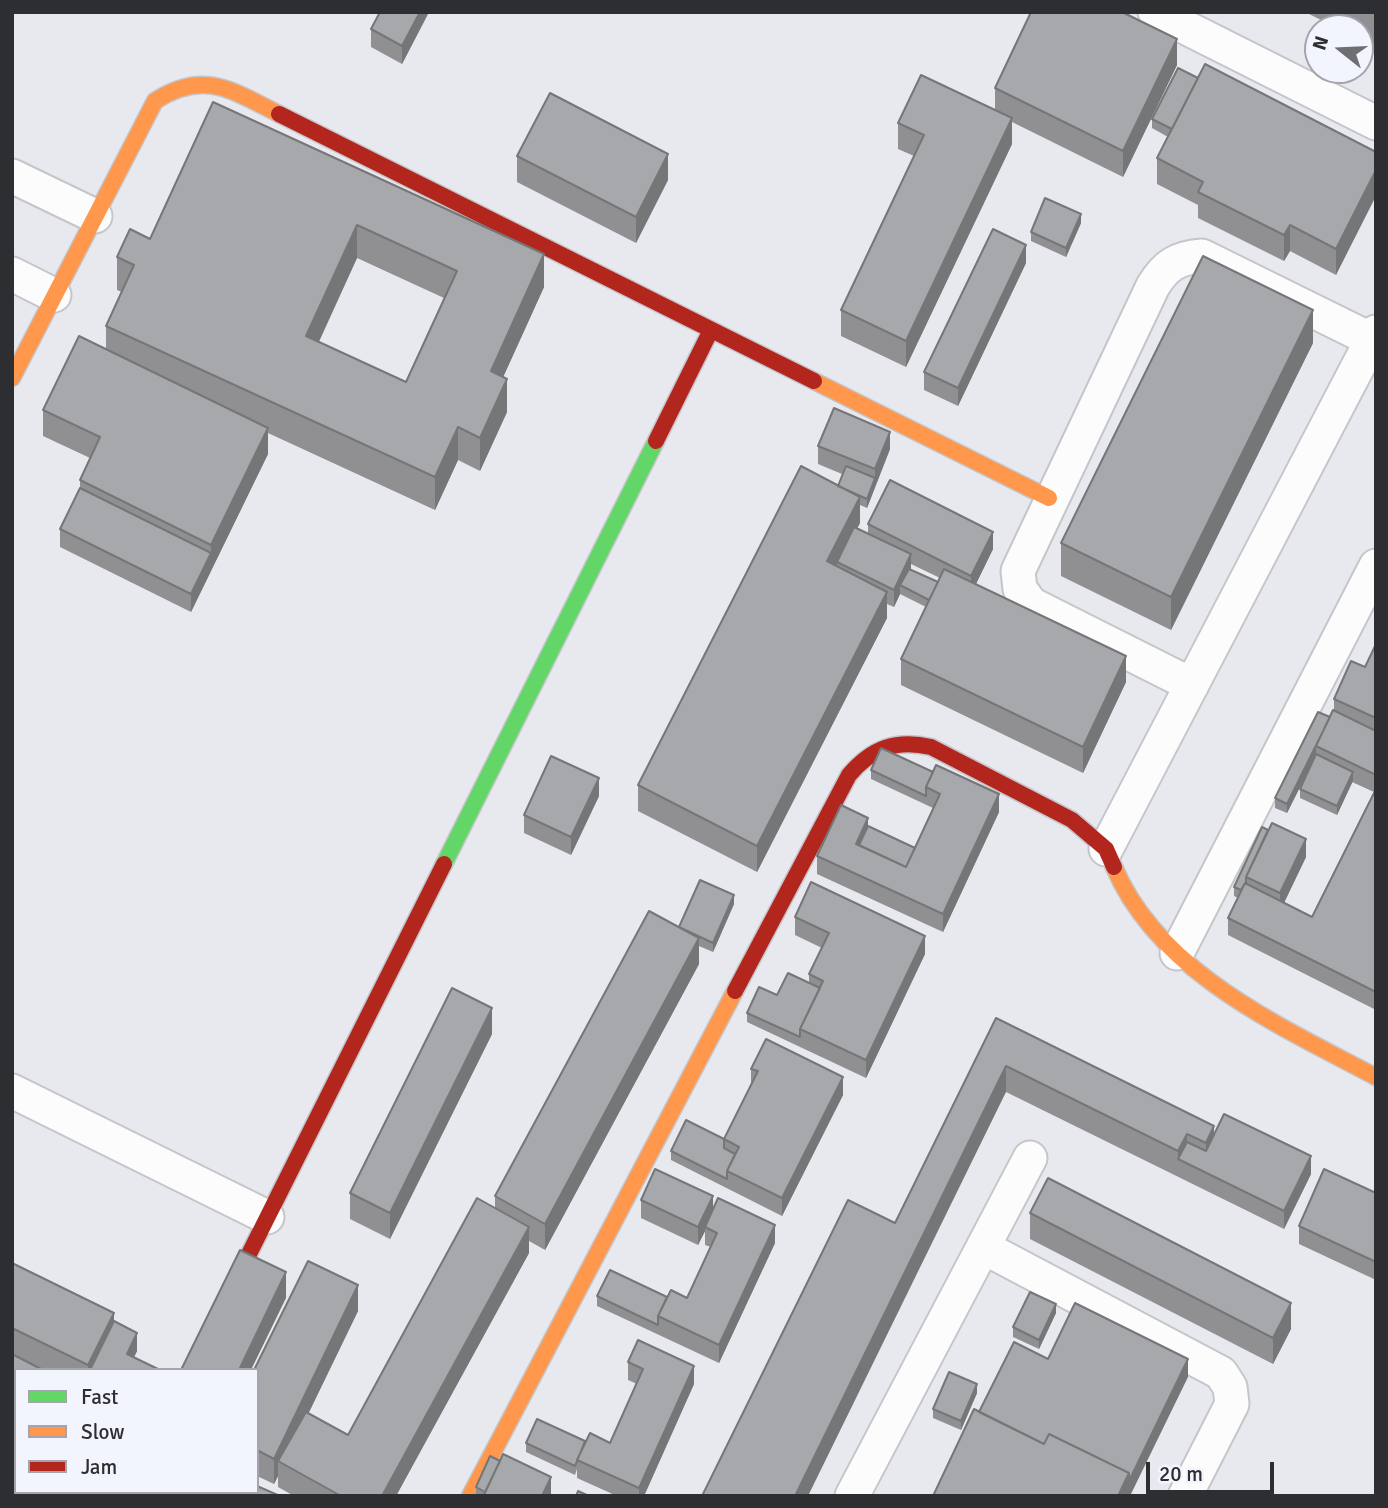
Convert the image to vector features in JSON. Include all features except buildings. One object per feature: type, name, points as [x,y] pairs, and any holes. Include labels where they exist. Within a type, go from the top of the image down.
[{"type":"street","points":[[1155,12],[1376,124]]},
{"type":"street","points":[[12,378],[155,101],[177,86],[204,82],[230,90],[1049,498]]},
{"type":"street","points":[[12,176],[95,216]]},
{"type":"street","points":[[1106,849],[1192,685],[1374,336],[1202,256],[1181,258],[1164,268],[1153,286],[1049,498],[1017,571],[1020,589],[1031,604],[1192,685]]},
{"type":"street","points":[[12,274],[54,295]]},
{"type":"street","points":[[192,1368],[711,330]]},
{"type":"street","points":[[1177,953],[1376,566]]},
{"type":"street","points":[[470,1496],[849,775],[861,760],[876,748],[894,742],[913,742],[931,747],[1072,820],[1106,849],[1135,905],[1177,953],[1246,1008],[1376,1077]]},
{"type":"street","points":[[12,1091],[267,1217]]},
{"type":"street","points":[[852,1496],[1030,1158]]},
{"type":"street","points":[[983,1247],[1221,1373],[1230,1387],[1232,1404],[1227,1419],[1185,1496]]},
{"type":"traffic: fast","points":[[444,864],[656,441]]},
{"type":"traffic: slow","points":[[12,378],[155,101],[173,91],[204,85],[232,91],[279,114]]},
{"type":"traffic: slow","points":[[814,381],[1049,498]]},
{"type":"traffic: slow","points":[[1114,867],[1134,904],[1160,937],[1191,967],[1263,1016],[1376,1077]]},
{"type":"traffic: slow","points":[[470,1496],[735,991]]},
{"type":"traffic: jam","points":[[279,114],[814,381]]},
{"type":"traffic: jam","points":[[656,441],[711,330]]},
{"type":"traffic: jam","points":[[735,991],[849,775],[867,758],[886,748],[907,744],[931,747],[1072,820],[1106,849],[1114,867]]},
{"type":"traffic: jam","points":[[192,1368],[444,864]]}]
